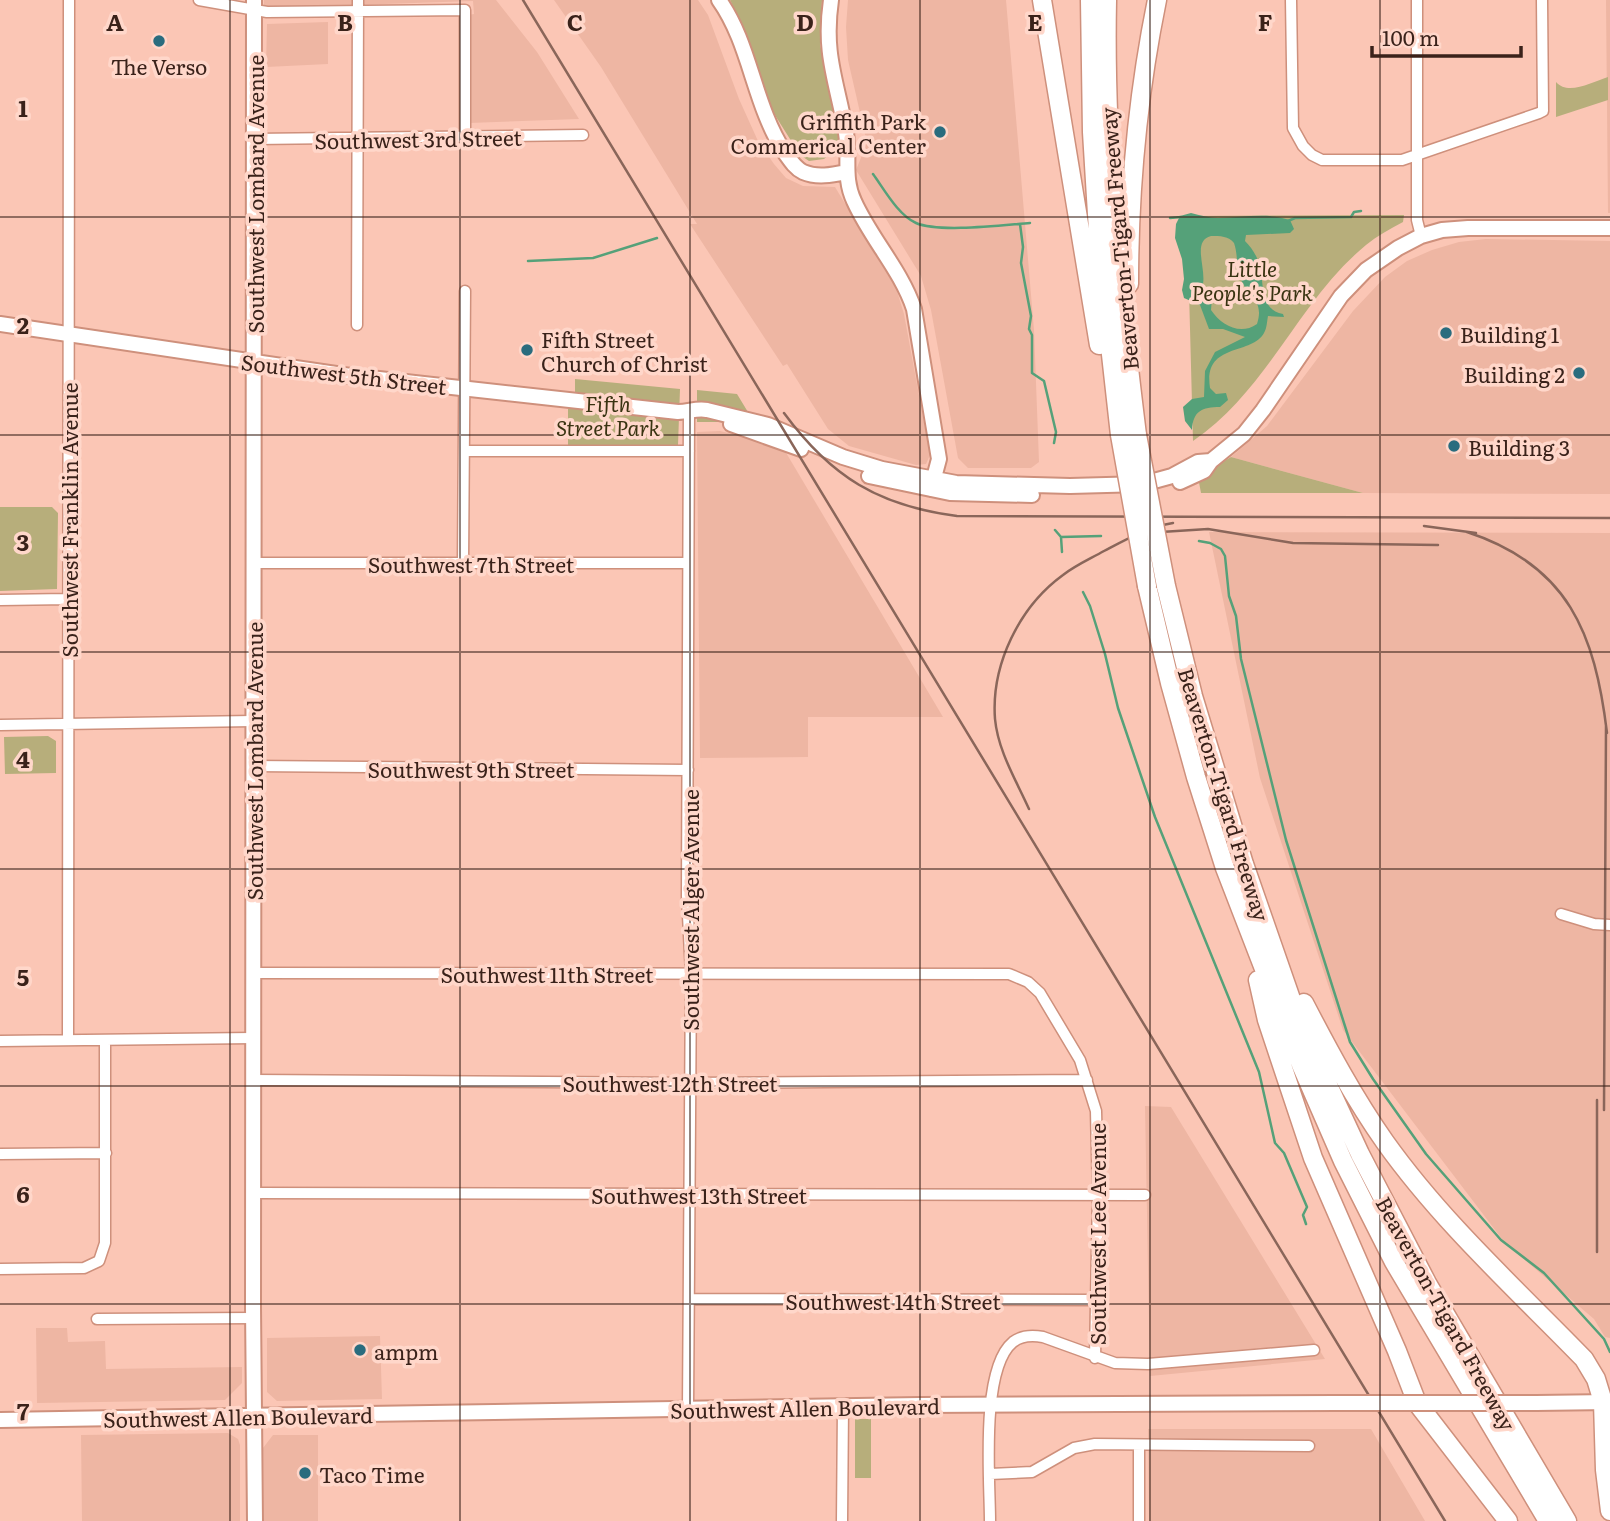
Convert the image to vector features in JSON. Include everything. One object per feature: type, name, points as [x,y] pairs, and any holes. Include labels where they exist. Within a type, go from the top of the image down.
[{"type":"highway","points":[[1042,0],[1103,370],[1116,409]]},
{"type":"highway","name":"Beaverton-Tigard Freeway","points":[[1090,0],[1095,180],[1116,409],[1128,435],[1215,774],[1292,1002],[1326,1082],[1399,1231],[1458,1339],[1567,1521]]},
{"type":"highway","name":"Beaverton-Tigard Freeway","points":[[1107,0],[1107,112],[1128,435],[1147,586],[1196,777],[1225,868],[1259,957],[1302,1067],[1343,1161],[1394,1262],[1548,1521]]},
{"type":"highway","points":[[1121,307],[1129,289],[1136,148],[1143,82],[1157,0]]},
{"type":"highway","points":[[1259,957],[1258,979],[1267,1020],[1299,1118],[1327,1192],[1417,1403],[1508,1521]]},
{"type":"highway","points":[[1285,978],[1300,997],[1330,1054],[1385,1142],[1455,1226],[1584,1359],[1607,1402],[1605,1470],[1610,1511]]},
{"type":"street","name":"Southwest Franklin Avenue","points":[[68,1040],[69,0]]},
{"type":"street","points":[[199,0],[254,5],[267,12],[464,10],[465,137]]},
{"type":"street","points":[[357,325],[358,0]]},
{"type":"street","points":[[719,0],[733,22],[763,113],[793,164],[812,175],[846,172]]},
{"type":"street","points":[[831,0],[828,54],[846,133],[846,172],[853,200],[905,287],[914,309],[938,451],[938,464],[932,485]]},
{"type":"street","points":[[1291,0],[1293,128],[1303,146],[1322,160],[1402,160],[1543,111],[1542,0]]},
{"type":"street","points":[[1417,0],[1417,220],[1422,236]]},
{"type":"street","name":"Southwest Lombard Avenue","points":[[254,5],[255,1521]]},
{"type":"street","name":"Southwest 3rd Street","points":[[254,139],[583,135]]},
{"type":"street","name":"Southwest 5th Street","points":[[0,324],[254,362],[689,412],[696,417],[738,426],[780,440],[865,475],[981,495],[1130,494],[1175,484],[1204,471],[1211,461],[1234,444],[1253,424],[1349,286],[1386,256],[1422,236],[1442,230],[1468,228],[1610,228]]},
{"type":"street","points":[[463,563],[465,291]]},
{"type":"street","name":"Southwest Alger Avenue","points":[[688,1408],[691,974],[687,897],[689,412]]},
{"type":"street","points":[[464,451],[689,451]]},
{"type":"street","name":"Southwest 7th Street","points":[[254,563],[688,563]]},
{"type":"street","points":[[0,600],[68,599]]},
{"type":"street","points":[[0,725],[253,721]]},
{"type":"street","name":"Southwest 9th Street","points":[[253,766],[688,770]]},
{"type":"street","points":[[1561,914],[1594,924],[1610,925]]},
{"type":"street","name":"Southwest 11th Street","points":[[253,973],[1009,974]]},
{"type":"street","name":"Southwest Lee Avenue","points":[[1009,974],[1028,982],[1040,993],[1080,1060],[1096,1111],[1098,1195],[1095,1358]]},
{"type":"street","points":[[0,1041],[253,1038]]},
{"type":"street","points":[[0,1269],[84,1268],[99,1261],[105,1243],[105,1040]]},
{"type":"street","name":"Southwest 12th Street","points":[[253,1080],[690,1083],[1087,1080]]},
{"type":"street","points":[[0,1154],[106,1153]]},
{"type":"street","name":"Southwest 13th Street","points":[[253,1193],[1145,1195]]},
{"type":"street","name":"Southwest 14th Street","points":[[689,1299],[1097,1300]]},
{"type":"street","points":[[97,1319],[253,1318]]},
{"type":"street","points":[[990,1521],[989,1406],[1004,1353],[1014,1341],[1023,1336],[1044,1337],[1095,1358],[1115,1363],[1148,1364],[1314,1350]]},
{"type":"street","name":"Southwest Allen Boulevard","points":[[0,1420],[843,1406],[1607,1402]]},
{"type":"street","points":[[842,1521],[843,1406]]},
{"type":"street","points":[[990,1474],[1032,1472],[1084,1445],[1309,1446]]},
{"type":"street","points":[[1139,1445],[1139,1521]]},
{"type":"shaded area","points":[[264,0],[496,0],[537,52],[579,119],[469,123],[468,15],[474,14],[473,1],[264,8]]},
{"type":"shaded area","points":[[554,0],[698,0],[708,15],[739,99],[758,141],[786,178],[803,186],[835,187],[896,288],[904,314],[930,455],[926,464],[916,465],[849,446],[828,429],[787,364],[783,366],[690,224],[697,224],[601,67]]},
{"type":"shaded area","points":[[848,0],[1006,0],[1034,330],[1039,462],[1031,468],[968,468],[958,458],[931,310],[921,276],[856,170],[867,143],[848,60]]},
{"type":"shaded area","points":[[1606,0],[1610,0],[1610,213],[1608,213]]},
{"type":"shaded area","points":[[328,22],[328,64],[266,67],[267,24]]},
{"type":"shaded area","points":[[1191,213],[1215,218],[1272,216],[1290,220],[1294,229],[1290,233],[1246,235],[1245,241],[1260,266],[1267,302],[1284,317],[1268,316],[1265,331],[1258,340],[1221,356],[1214,363],[1210,373],[1210,388],[1216,394],[1226,393],[1228,400],[1220,407],[1200,411],[1194,418],[1192,430],[1185,421],[1183,407],[1192,399],[1204,397],[1205,371],[1215,352],[1245,337],[1223,329],[1209,329],[1200,305],[1184,298],[1182,259],[1175,238],[1176,224],[1180,216]],"holes":[[[1221,236],[1234,243],[1240,277],[1259,309],[1257,324],[1251,327],[1231,327],[1211,310],[1212,298],[1203,284],[1201,249],[1205,239]]]},
{"type":"shaded area","points":[[1486,239],[1610,241],[1610,494],[1363,493],[1231,457],[1267,426],[1353,311],[1385,277],[1407,261],[1432,250],[1459,242]]},
{"type":"shaded area","points":[[720,431],[758,440],[785,451],[943,717],[808,717],[808,757],[700,758],[697,432]]},
{"type":"shaded area","points":[[1209,532],[1610,533],[1610,1338],[1605,1337],[1594,1319],[1505,1243],[1343,1030],[1260,778]]},
{"type":"shaded area","points":[[1145,1106],[1171,1107],[1325,1359],[1150,1376]]},
{"type":"shaded area","points":[[36,1328],[67,1328],[68,1342],[105,1341],[106,1369],[242,1367],[242,1383],[225,1400],[37,1403]]},
{"type":"shaded area","points":[[380,1336],[382,1399],[277,1401],[267,1392],[267,1338]]},
{"type":"shaded area","points":[[1148,1429],[1371,1429],[1425,1521],[1149,1521]]},
{"type":"shaded area","points":[[228,1433],[238,1439],[240,1445],[240,1521],[82,1521],[81,1435]]},
{"type":"shaded area","points":[[273,1435],[318,1435],[318,1521],[264,1521],[263,1448]]},
{"type":"green space","points":[[730,0],[822,0],[820,44],[839,137],[837,148],[824,159],[809,161],[800,155],[773,112],[742,25]]},
{"type":"green space","points":[[1608,77],[1608,100],[1556,117],[1556,82],[1567,88],[1574,88]]},
{"type":"green space","name":"Little People's Park","points":[[1404,215],[1403,222],[1370,242],[1342,267],[1243,396],[1193,441],[1187,216]]},
{"type":"green space","name":"Fifth Street Park","points":[[575,379],[680,389],[678,445],[568,445],[568,409],[575,409]]},
{"type":"green space","name":"Fifth Street Park","points":[[697,390],[737,394],[754,422],[697,422]]},
{"type":"green space","points":[[1231,457],[1363,493],[1201,493],[1198,477]]},
{"type":"green space","points":[[0,507],[52,507],[58,513],[57,589],[0,591]]},
{"type":"green space","points":[[48,736],[56,741],[56,773],[5,774],[4,737]]},
{"type":"green space","points":[[855,1419],[871,1419],[871,1478],[855,1478]]},
{"type":"waterway","points":[[873,174],[897,208],[916,223],[955,228],[1030,223]]},
{"type":"waterway","points":[[1288,221],[1295,218],[1351,217],[1354,212],[1361,211]]},
{"type":"waterway","points":[[1170,218],[1181,217]]},
{"type":"waterway","points":[[1020,224],[1023,247],[1021,263],[1031,316],[1029,329],[1032,335],[1032,373],[1044,381],[1056,432],[1054,443]]},
{"type":"waterway","points":[[528,261],[593,258],[657,238]]},
{"type":"waterway","points":[[1055,530],[1061,537],[1062,552]]},
{"type":"waterway","points":[[1061,537],[1101,536]]},
{"type":"waterway","points":[[1199,541],[1221,549],[1225,556],[1229,596],[1236,616],[1241,659],[1286,840],[1350,1042],[1426,1154],[1501,1240],[1544,1273],[1604,1339],[1610,1352]]},
{"type":"waterway","points":[[1083,592],[1090,606],[1118,708],[1155,817],[1259,1072],[1275,1143],[1284,1153],[1307,1207],[1303,1215],[1306,1224]]},
{"type":"railway","points":[[523,0],[1445,1521]]},
{"type":"railway","points":[[784,413],[820,455],[859,485],[904,505],[957,516],[1610,518]]},
{"type":"railway","points":[[1029,809],[1004,754],[995,719],[998,678],[1011,639],[1033,603],[1068,571],[1138,534],[1173,523]]},
{"type":"railway","points":[[1424,526],[1476,533]]},
{"type":"railway","points":[[1161,532],[1208,529],[1293,543],[1438,545]]},
{"type":"railway","points":[[1467,532],[1502,546],[1530,563],[1553,584],[1570,607],[1584,634],[1594,664],[1607,733]]},
{"type":"railway","points":[[1604,1110],[1606,725]]},
{"type":"railway","points":[[1597,1100],[1597,1252]]},
{"type":"place","name":"The Verso","points":[[159,41]]},
{"type":"place","name":"Griffith Park Commerical Center","points":[[940,132]]},
{"type":"place","name":"Building 1","points":[[1446,333]]},
{"type":"place","name":"Fifth Street Church of Christ","points":[[527,350]]},
{"type":"place","name":"Building 2","points":[[1579,373]]},
{"type":"place","name":"Building 3","points":[[1454,446]]},
{"type":"place","name":"ampm","points":[[360,1350]]},
{"type":"place","name":"Taco Time","points":[[305,1473]]}]
